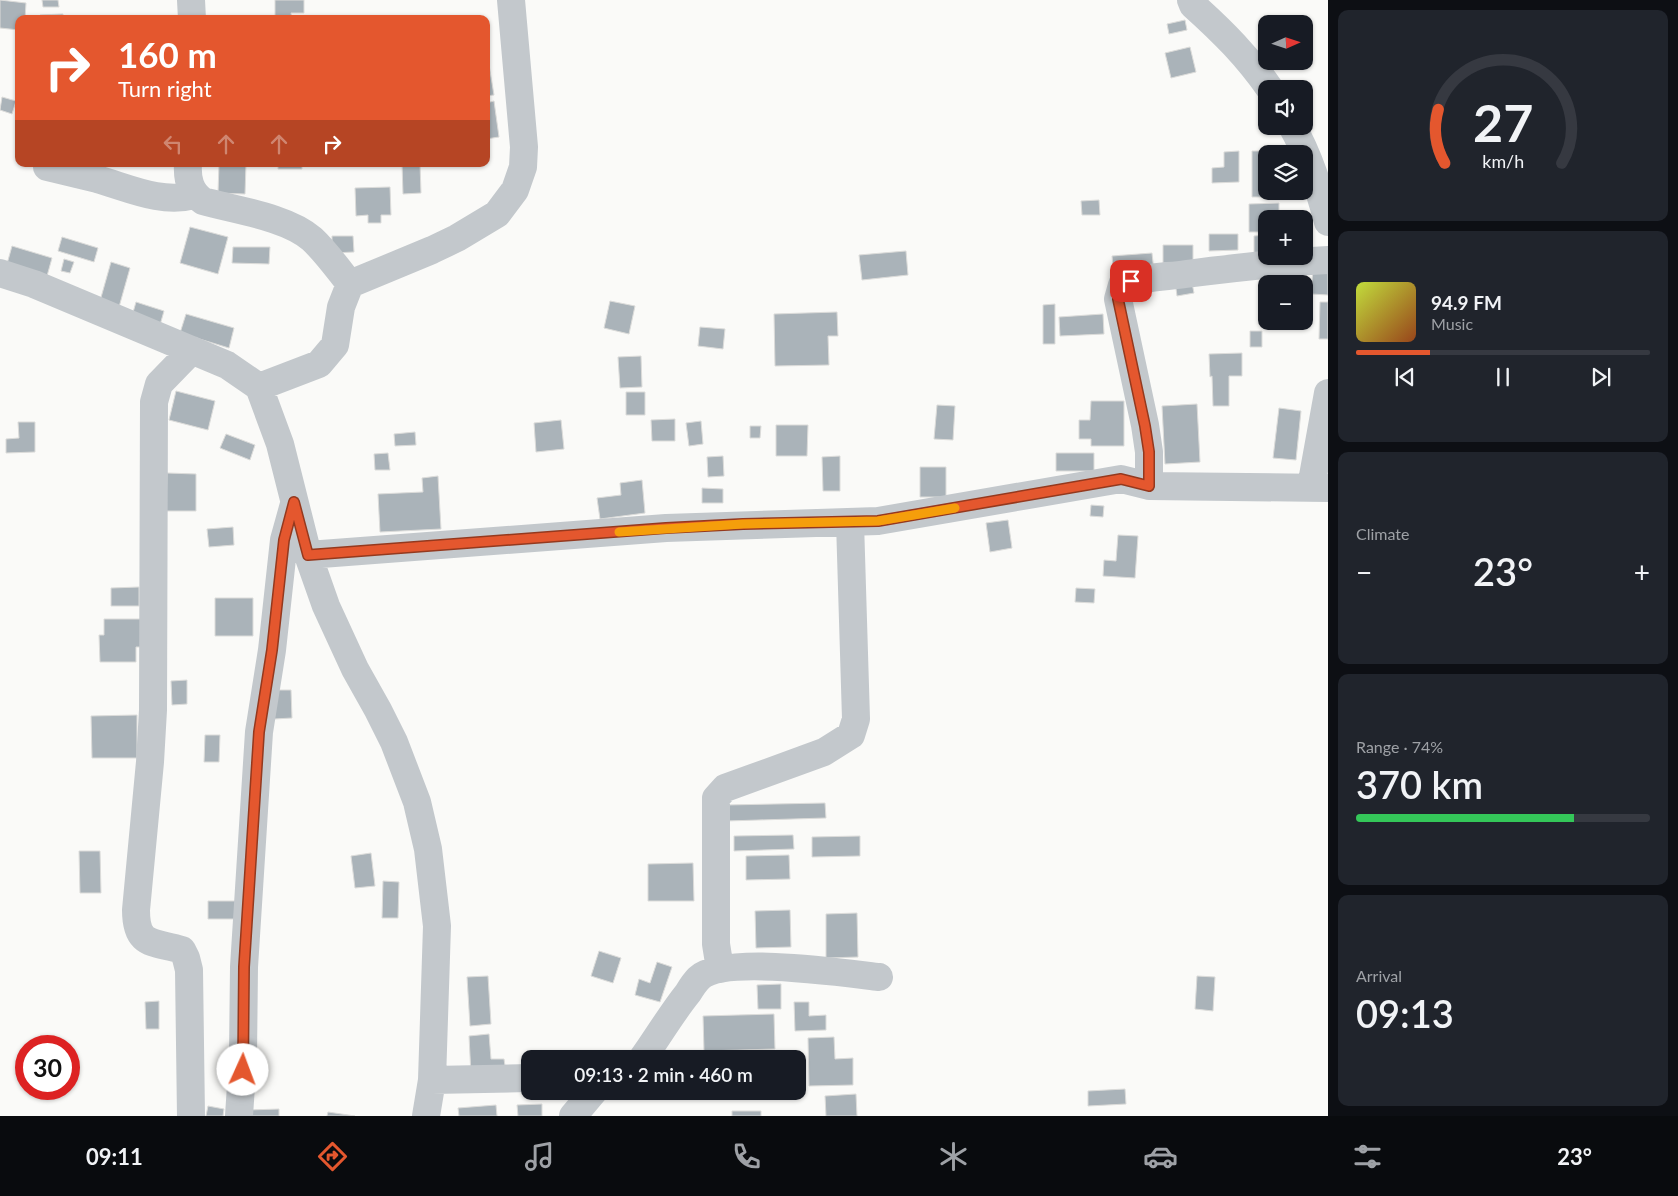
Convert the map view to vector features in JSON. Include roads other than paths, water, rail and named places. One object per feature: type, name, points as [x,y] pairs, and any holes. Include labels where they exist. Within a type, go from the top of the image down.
[{"type":"street","points":[[190,0],[192,15]]},
{"type":"street","points":[[259,387],[319,364],[334,345],[341,307],[350,284],[457,238],[497,214],[515,190],[523,167],[524,147],[511,0]]},
{"type":"street","points":[[1190,0],[1193,5],[1226,34],[1252,63],[1264,80]]},
{"type":"street","points":[[1297,135],[1319,188],[1328,222]]},
{"type":"street","points":[[47,167],[94,178],[159,197],[182,198],[195,195]]},
{"type":"street","points":[[188,167],[191,187],[195,195],[203,201],[279,221],[297,229],[311,238],[350,284]]},
{"type":"street","points":[[1149,486],[1149,452],[1145,426],[1118,299],[1122,285],[1131,281],[1241,267],[1328,260]]},
{"type":"street","points":[[0,273],[34,284],[227,365],[259,387],[280,444],[308,555],[326,606],[355,669],[394,742],[417,802],[428,849],[437,926],[432,1080],[426,1116]]},
{"type":"street","points":[[191,1116],[189,970],[186,958],[182,950],[144,939],[137,928],[136,910],[153,710],[154,402],[159,384],[192,350]]},
{"type":"street","points":[[308,555],[676,528],[878,521],[1121,479],[1149,486],[1320,487],[1328,392]]},
{"type":"street","points":[[240,1116],[244,967],[259,732],[272,650],[284,540],[294,502]]},
{"type":"street","points":[[720,969],[716,944],[716,798],[725,788],[824,752],[851,735],[856,719],[850,522]]},
{"type":"street","points":[[648,1050],[700,977],[720,969],[763,967],[812,969],[880,977]]},
{"type":"street","points":[[432,1080],[521,1078]]},
{"type":"street","points":[[573,1116],[586,1100]]}]
